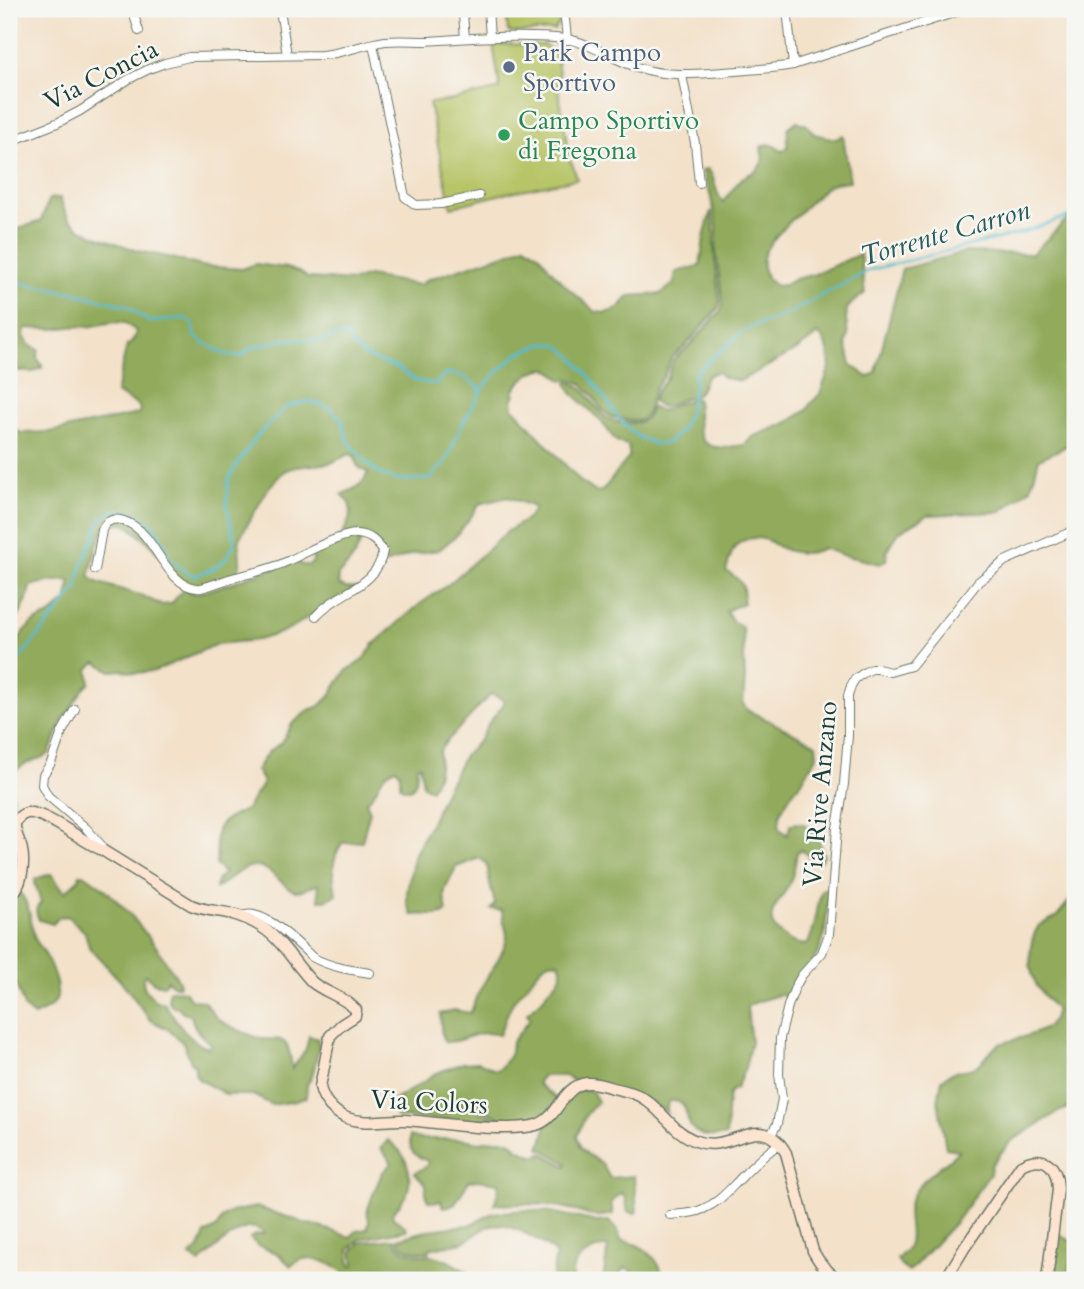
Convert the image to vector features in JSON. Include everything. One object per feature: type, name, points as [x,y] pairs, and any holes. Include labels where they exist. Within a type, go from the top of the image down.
[{"type":"street","points":[[132,9],[139,31]]},
{"type":"street","points":[[280,9],[287,55]]},
{"type":"street","points":[[456,9],[464,15],[465,38]]},
{"type":"street","points":[[488,9],[490,37]]},
{"type":"street","points":[[564,9],[567,40]]},
{"type":"street","points":[[787,9],[793,65]]},
{"type":"street","name":"Via Concia","points":[[9,142],[57,123],[149,69],[189,57],[335,54],[394,41],[490,37],[567,40],[583,44],[638,68],[678,75],[773,69],[793,65],[966,9]]},
{"type":"street","points":[[373,44],[405,197],[416,205],[441,204],[479,196]]},
{"type":"street","points":[[678,75],[695,143],[699,183]]},
{"type":"street","points":[[95,570],[104,524],[112,520],[122,520],[138,529],[147,537],[172,573],[192,588],[203,588],[264,570],[335,539],[357,534],[372,537],[383,551],[382,560],[373,575],[320,610],[316,616]]},
{"type":"street","name":"Via Rive Anzano","points":[[776,1139],[782,1099],[779,1074],[780,1038],[788,1006],[795,987],[819,957],[829,934],[848,735],[848,696],[851,686],[864,672],[878,669],[891,672],[911,666],[978,582],[1005,561],[1075,530]]},
{"type":"street","points":[[75,709],[43,775],[42,785],[48,796],[86,828],[101,845],[102,850]]},
{"type":"street","name":"Via Colors","points":[[9,897],[19,884],[23,858],[15,823],[21,815],[28,813],[43,816],[202,910],[241,916],[266,930],[276,938],[312,982],[356,1010],[351,1020],[330,1035],[321,1078],[321,1094],[343,1117],[362,1122],[403,1120],[479,1129],[523,1128],[546,1121],[567,1094],[577,1086],[587,1083],[629,1091],[643,1097],[684,1135],[700,1143],[722,1143],[755,1133],[776,1139]]},
{"type":"street","points":[[241,916],[249,912],[264,918],[281,928],[318,961],[370,973]]},
{"type":"street","points":[[670,1214],[700,1211],[715,1203],[769,1150],[776,1139],[786,1153],[793,1174],[813,1251],[827,1271],[840,1280]]},
{"type":"street","points":[[945,1280],[1021,1165],[1031,1160],[1041,1160],[1054,1169],[1058,1189],[1047,1280]]},
{"type":"green space","points":[[506,9],[558,9],[559,24],[554,30],[510,33]]},
{"type":"green space","points":[[493,44],[544,45],[556,52],[560,81],[558,87],[570,161],[577,179],[451,207],[429,103],[500,89]]},
{"type":"green space","points":[[797,121],[807,125],[814,134],[836,139],[843,135],[850,181],[827,186],[784,228],[765,252],[764,272],[777,286],[785,285],[860,254],[865,293],[847,309],[846,343],[851,365],[868,377],[876,372],[902,269],[965,252],[1032,254],[1075,211],[1075,442],[1039,459],[1031,488],[1000,512],[928,515],[899,532],[887,551],[886,560],[880,564],[823,548],[808,553],[792,552],[757,538],[743,541],[733,550],[726,571],[741,584],[743,603],[726,611],[732,621],[741,626],[743,632],[743,704],[747,710],[816,744],[817,756],[780,813],[779,828],[787,835],[791,824],[798,823],[809,828],[814,832],[824,856],[819,862],[812,861],[801,850],[797,852],[790,881],[772,913],[771,919],[776,930],[795,943],[808,944],[821,891],[829,889],[825,933],[819,951],[788,1000],[781,994],[747,1007],[751,1042],[745,1068],[736,1089],[729,1095],[726,1136],[705,1136],[695,1131],[685,1109],[678,1102],[670,1101],[667,1113],[652,1102],[578,1083],[565,1076],[543,1076],[539,1080],[538,1084],[558,1100],[543,1120],[516,1125],[450,1097],[449,1100],[506,1122],[507,1125],[396,1117],[394,1100],[434,1074],[463,1063],[479,1062],[495,1070],[499,1069],[511,1052],[512,1042],[530,1019],[527,1013],[542,1000],[561,975],[559,962],[553,961],[544,965],[515,999],[499,1035],[482,1033],[445,1042],[441,1032],[440,1014],[454,1010],[470,1013],[502,951],[507,937],[502,910],[491,909],[495,904],[488,870],[486,863],[480,858],[456,867],[445,890],[447,912],[439,915],[412,915],[407,903],[414,855],[464,756],[480,740],[504,700],[491,694],[445,743],[439,752],[438,771],[431,789],[423,786],[420,765],[417,765],[414,784],[409,789],[400,786],[400,773],[396,768],[384,776],[366,802],[370,811],[362,841],[342,843],[338,850],[333,868],[336,895],[326,900],[319,900],[318,885],[300,891],[292,890],[270,872],[257,866],[241,871],[216,888],[217,880],[224,873],[216,865],[217,831],[226,820],[248,808],[263,782],[256,770],[268,752],[282,742],[292,724],[309,710],[320,706],[345,672],[365,658],[373,645],[420,604],[449,584],[508,531],[527,519],[534,507],[508,497],[479,504],[457,535],[439,550],[412,554],[385,564],[380,553],[367,538],[341,537],[351,510],[342,494],[358,486],[368,473],[358,466],[355,456],[349,454],[331,463],[284,471],[269,487],[239,539],[240,564],[237,575],[189,590],[149,543],[126,524],[107,523],[97,546],[89,577],[161,605],[171,604],[183,590],[194,593],[207,591],[297,560],[302,565],[309,565],[313,562],[312,552],[348,540],[361,540],[349,563],[338,574],[339,585],[356,588],[280,633],[258,640],[217,644],[155,671],[111,671],[96,662],[88,669],[90,683],[63,720],[49,754],[25,764],[16,771],[10,785],[13,797],[9,817],[9,654],[32,623],[50,615],[66,601],[71,580],[30,586],[9,640],[9,428],[22,433],[50,432],[133,415],[139,413],[140,409],[138,405],[116,393],[127,345],[135,337],[136,331],[125,323],[55,329],[25,328],[24,336],[30,346],[39,350],[37,358],[42,368],[32,372],[9,370],[9,232],[41,221],[49,199],[60,198],[69,219],[81,229],[138,251],[201,266],[242,269],[256,264],[286,268],[308,278],[353,281],[368,276],[420,285],[426,280],[525,245],[540,255],[570,290],[596,312],[605,313],[618,309],[629,296],[660,294],[674,284],[676,272],[700,266],[711,211],[720,304],[685,346],[671,358],[664,376],[654,390],[647,414],[641,420],[611,417],[601,409],[581,383],[568,378],[563,381],[552,371],[545,369],[528,375],[513,393],[513,408],[580,481],[596,492],[602,491],[629,457],[629,446],[616,441],[600,420],[572,393],[568,381],[581,388],[602,413],[617,422],[638,423],[645,420],[651,407],[662,410],[697,399],[700,434],[707,444],[719,447],[745,445],[752,437],[787,423],[807,410],[820,394],[830,367],[828,350],[818,334],[797,350],[740,381],[724,378],[718,372],[712,373],[694,397],[684,398],[665,407],[653,401],[656,392],[667,378],[673,360],[720,312],[723,305],[716,251],[717,227],[702,170],[708,169],[711,173],[723,202],[742,178],[756,171],[763,161],[761,147],[769,144],[782,151],[787,148],[788,128]]},
{"type":"green space","points":[[9,841],[17,867],[9,893]]},
{"type":"green space","points":[[51,874],[65,892],[79,879],[80,874],[84,874],[105,889],[130,914],[179,981],[179,986],[174,986],[167,980],[164,985],[154,983],[147,975],[143,980],[144,987],[156,1002],[163,1002],[195,1041],[209,1048],[211,1044],[198,1031],[191,1015],[183,1013],[179,1007],[173,1007],[168,1000],[170,990],[185,991],[191,1000],[204,1001],[218,1019],[227,1025],[260,1038],[283,1041],[288,1049],[292,1069],[306,1049],[309,1036],[318,1039],[319,1047],[306,1097],[272,1105],[253,1095],[227,1095],[198,1079],[184,1044],[168,1029],[150,1020],[125,986],[89,947],[85,932],[67,916],[59,917],[53,924],[39,920],[36,911],[41,903],[35,879]]},
{"type":"green space","points":[[19,892],[26,902],[35,939],[49,963],[57,989],[54,1003],[34,1016],[25,1009],[9,965],[9,902],[15,899]]},
{"type":"green space","points":[[1075,894],[1075,1106],[1060,1111],[1010,1142],[991,1165],[990,1174],[956,1221],[909,1272],[897,1259],[910,1241],[910,1202],[919,1185],[959,1150],[946,1148],[938,1101],[942,1079],[956,1071],[977,1066],[1000,1044],[1035,1033],[1050,1024],[1055,1009],[1034,979],[1030,963],[1031,947],[1039,925],[1056,917]]},
{"type":"green space","points":[[582,1087],[592,1092],[597,1102],[586,1115],[577,1136],[581,1148],[602,1164],[610,1178],[634,1176],[637,1213],[628,1212],[625,1197],[621,1193],[611,1202],[613,1214],[603,1216],[547,1205],[494,1204],[499,1183],[478,1180],[469,1181],[454,1205],[444,1207],[441,1200],[428,1201],[426,1185],[415,1173],[429,1162],[414,1153],[410,1136],[420,1139],[463,1139],[479,1142],[506,1140],[518,1149],[532,1155],[542,1153],[566,1166],[567,1163],[540,1148],[545,1126],[569,1095]]},
{"type":"green space","points":[[388,1140],[399,1150],[408,1169],[407,1193],[392,1214],[407,1230],[360,1239],[349,1250],[351,1266],[354,1265],[352,1251],[361,1242],[395,1239],[402,1249],[408,1252],[451,1262],[467,1272],[469,1280],[415,1280],[391,1271],[381,1280],[353,1280],[323,1261],[306,1259],[291,1266],[277,1253],[258,1246],[250,1238],[264,1232],[251,1227],[229,1238],[200,1263],[190,1256],[198,1250],[205,1234],[216,1228],[223,1217],[231,1212],[256,1207],[350,1237],[358,1230],[368,1228],[367,1212],[372,1197],[382,1173],[392,1163],[381,1148]]},
{"type":"green space","points":[[527,1210],[597,1222],[609,1221],[616,1228],[621,1240],[637,1245],[651,1255],[661,1269],[662,1280],[639,1280],[629,1268],[624,1269],[617,1280],[603,1280],[608,1247],[603,1247],[593,1250],[579,1260],[572,1270],[573,1280],[552,1280],[556,1254],[544,1244],[508,1226],[489,1226],[460,1243],[428,1250],[430,1253],[407,1249],[398,1239],[429,1230],[469,1225],[493,1213]]},
{"type":"green space","points":[[1057,1234],[1075,1243],[1068,1271],[1075,1273],[1075,1280],[1062,1280],[1054,1272]]},
{"type":"waterway","name":"Torrente Carron","points":[[9,284],[16,282],[127,306],[149,322],[185,318],[193,324],[194,336],[229,355],[243,356],[248,349],[285,339],[322,340],[347,336],[352,345],[365,356],[397,368],[417,381],[436,384],[445,374],[455,374],[468,379],[480,389],[519,353],[545,343],[558,345],[571,355],[589,376],[620,420],[638,437],[655,444],[668,443],[682,429],[690,411],[696,372],[746,329],[783,316],[870,270],[1021,233],[1075,214]]},
{"type":"waterway","points":[[9,671],[76,590],[82,566],[102,517],[115,510],[132,512],[150,522],[164,542],[169,558],[195,576],[216,567],[226,558],[235,543],[227,506],[228,482],[235,467],[258,435],[286,407],[309,401],[330,408],[342,420],[348,441],[378,473],[397,480],[431,479],[444,465],[482,390]]},
{"type":"place","name":"Park Campo Sportivo","points":[[509,67]]},
{"type":"place","name":"Campo Sportivo di Fregona","points":[[504,135]]}]
